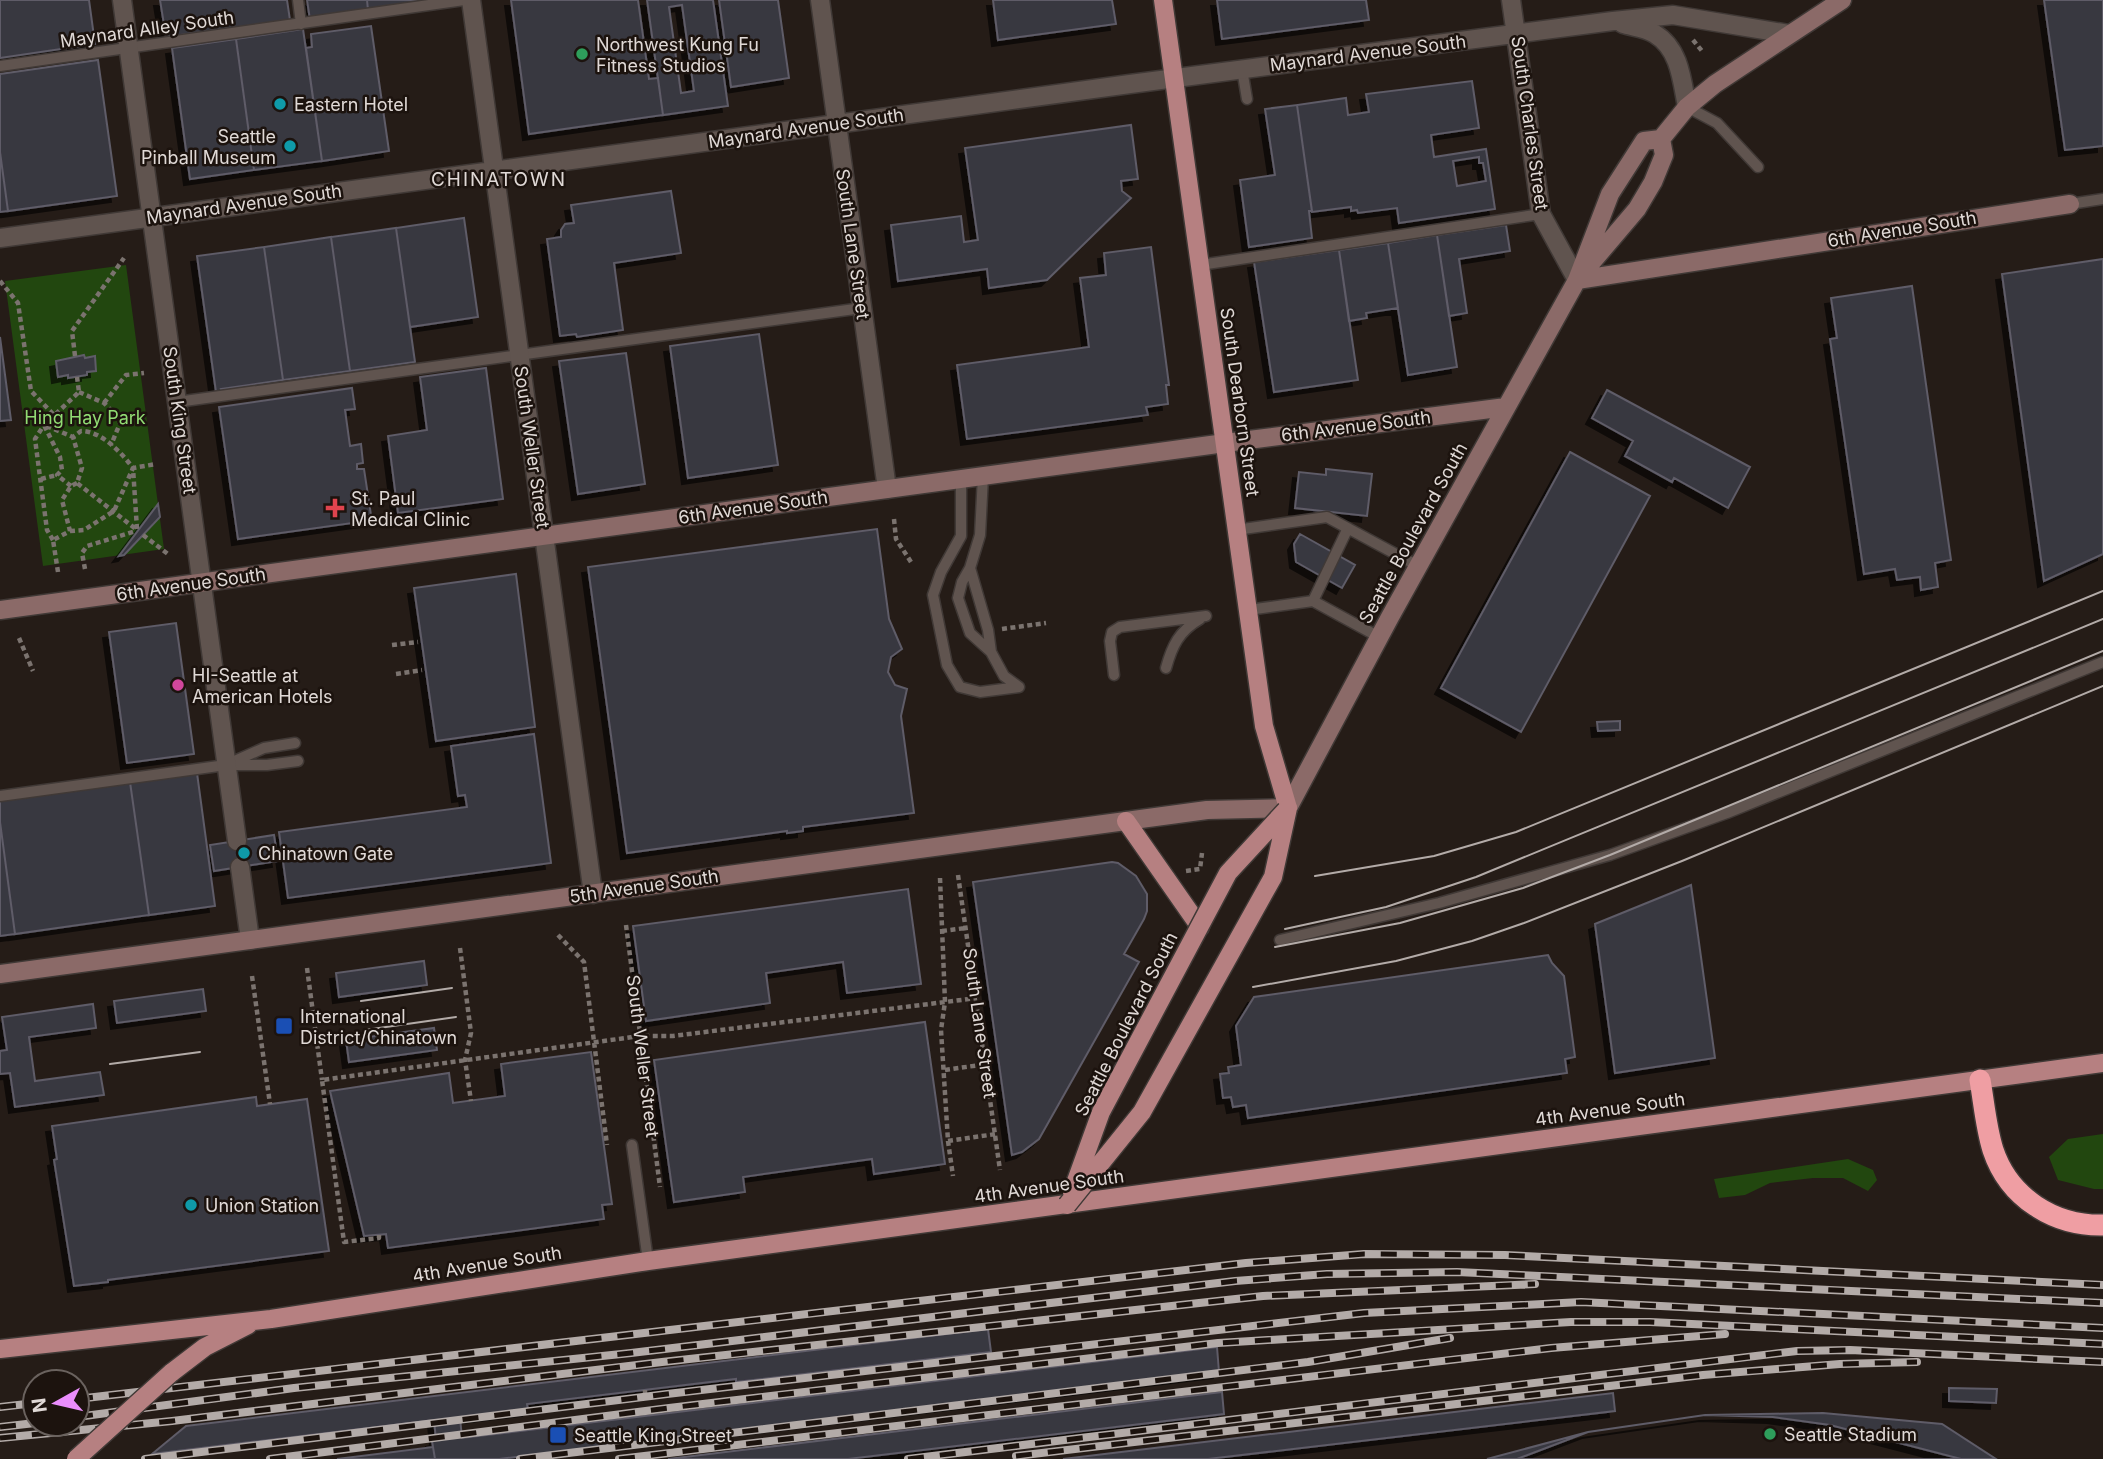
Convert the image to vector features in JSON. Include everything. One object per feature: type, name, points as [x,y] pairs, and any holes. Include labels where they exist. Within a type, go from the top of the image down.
[{"type":"highway","points":[[1980,1080],[1993,1151],[2010,1183],[2022,1196],[2052,1216],[2086,1225],[2103,1225]]},
{"type":"main road","name":"South Dearborn Street","points":[[1163,0],[1264,726],[1288,808]]},
{"type":"main road","points":[[1577,280],[1609,194],[1644,141],[1661,139],[1687,107],[1715,84],[1842,0]]},
{"type":"main road","points":[[1577,280],[1637,209],[1653,182],[1664,155],[1661,139]]},
{"type":"main road","name":"6th Avenue South","points":[[1577,280],[2070,204]]},
{"type":"main road","name":"Seattle Boulevard South","points":[[1067,1205],[1101,1112],[1228,873],[1288,808],[1379,637],[1577,280]]},
{"type":"main road","name":"6th Avenue South","points":[[0,610],[1506,407]]},
{"type":"main road","name":"Seattle Boulevard South","points":[[1067,1205],[1142,1112],[1273,877],[1288,808]]},
{"type":"main road","name":"5th Avenue South","points":[[0,974],[1207,810],[1288,808]]},
{"type":"main road","points":[[1126,821],[1200,927]]},
{"type":"main road","name":"4th Avenue South","points":[[0,1349],[271,1319],[648,1261],[2103,1063]]},
{"type":"main road","points":[[76,1459],[171,1373],[205,1347],[248,1325],[271,1319]]},
{"type":"street","name":"South King Street","points":[[122,0],[237,841]]},
{"type":"street","name":"South Weller Street","points":[[471,0],[593,894]]},
{"type":"street","name":"South Lane Street","points":[[820,0],[887,489]]},
{"type":"street","name":"South Charles Street","points":[[1511,0],[1541,214],[1577,280]]},
{"type":"street","name":"Maynard Avenue South","points":[[0,238],[1613,21],[1673,15],[1789,34]]},
{"type":"street","name":"Maynard Avenue South","points":[[1613,21],[1654,33],[1672,49],[1682,78],[1687,107]]},
{"type":"street","points":[[240,867],[250,940]]},
{"type":"lane","points":[[298,0],[301,24]]},
{"type":"lane","name":"Maynard Alley South","points":[[0,66],[464,0]]},
{"type":"lane","points":[[1242,69],[1247,99]]},
{"type":"lane","points":[[1687,107],[1717,123],[1758,167]]},
{"type":"lane","name":"6th Avenue South","points":[[2070,204],[2103,199]]},
{"type":"lane","points":[[1200,265],[1541,214]]},
{"type":"lane","points":[[177,402],[862,308]]},
{"type":"lane","points":[[961,480],[961,536],[941,572],[933,595],[947,665],[960,687],[980,692],[1019,687],[1004,676],[991,652],[970,633],[958,598],[980,535],[983,476]]},
{"type":"lane","points":[[1236,530],[1327,517],[1418,566]]},
{"type":"lane","points":[[1313,601],[1348,528]]},
{"type":"lane","points":[[970,568],[988,630],[991,652]]},
{"type":"lane","points":[[1248,610],[1313,601],[1379,637]]},
{"type":"lane","points":[[1114,675],[1110,640],[1112,632],[1120,627],[1206,616],[1186,628],[1172,646],[1166,668]]},
{"type":"lane","points":[[1280,940],[1439,903],[1610,855],[1727,813],[2103,662]]},
{"type":"lane","points":[[226,765],[264,748],[295,743]]},
{"type":"lane","points":[[0,796],[226,765],[267,765],[298,761]]},
{"type":"lane","name":"South Weller Street","points":[[632,1145],[648,1261]]},
{"type":"path","points":[[75,356],[72,331],[124,258]]},
{"type":"path","points":[[0,281],[18,303],[31,391],[54,415]]},
{"type":"path","points":[[104,403],[126,375],[144,373]]},
{"type":"path","points":[[77,377],[79,392]]},
{"type":"path","points":[[58,572],[53,540],[47,530],[35,439],[44,425],[79,392]]},
{"type":"path","points":[[79,392],[104,403],[121,421],[111,445]]},
{"type":"path","points":[[44,425],[73,438],[82,468],[77,483],[71,486],[62,500],[70,531]]},
{"type":"path","points":[[41,479],[57,475],[62,470],[60,457],[44,425]]},
{"type":"path","points":[[73,438],[81,431],[92,431],[124,455],[133,468],[137,530]]},
{"type":"path","points":[[133,468],[156,464]]},
{"type":"path","points":[[53,540],[70,531],[84,530],[114,511],[133,468]]},
{"type":"path","points":[[57,475],[71,486]]},
{"type":"path","points":[[77,483],[137,530]]},
{"type":"path","points":[[894,519],[896,539],[911,562]]},
{"type":"path","points":[[85,569],[82,553],[87,546],[137,530]]},
{"type":"path","points":[[142,535],[168,554]]},
{"type":"path","points":[[996,629],[1046,623]]},
{"type":"path","points":[[19,638],[33,671]]},
{"type":"path","points":[[392,645],[418,642]]},
{"type":"path","points":[[396,674],[422,670]]},
{"type":"path","points":[[1184,872],[1200,869],[1202,853]]},
{"type":"path","name":"South Lane Street","points":[[958,875],[1000,1170]]},
{"type":"path","name":"South Lane Street","points":[[940,878],[945,1002],[941,1030],[949,1154],[953,1176]]},
{"type":"path","name":"South Weller Street","points":[[626,925],[660,1187]]},
{"type":"path","points":[[942,931],[966,928]]},
{"type":"path","points":[[558,935],[584,962],[607,1145]]},
{"type":"path","points":[[460,948],[471,1033],[465,1060],[471,1101]]},
{"type":"path","points":[[307,968],[344,1242],[379,1238],[379,1235]]},
{"type":"path","points":[[252,976],[270,1104]]},
{"type":"path","points":[[322,1080],[640,1036],[673,1036],[977,998]]},
{"type":"path","points":[[945,1070],[987,1064]]},
{"type":"path","points":[[948,1141],[996,1134]]},
{"type":"green space","name":"Hing Hay Park","points":[[126,265],[164,549],[43,566],[5,281]]},
{"type":"green space","points":[[2103,1134],[2103,1189],[2058,1180],[2049,1157],[2068,1139]]},
{"type":"green space","points":[[1848,1159],[1873,1170],[1877,1180],[1868,1191],[1843,1178],[1813,1178],[1770,1183],[1745,1195],[1719,1198],[1714,1179]]},
{"type":"building","points":[[0,0],[89,0],[95,44],[0,58]]},
{"type":"building","points":[[160,0],[287,0],[290,20],[166,37]]},
{"type":"building","points":[[307,0],[367,0],[368,10],[310,20]]},
{"type":"building","points":[[367,0],[434,0],[368,10]]},
{"type":"building","points":[[511,0],[638,0],[649,79],[658,78],[663,115],[529,134]]},
{"type":"building","points":[[647,0],[713,0],[728,106],[663,115]],"holes":[[[682,5],[694,91],[681,93],[669,7]]]},
{"type":"building","points":[[719,0],[778,0],[789,78],[731,87]]},
{"type":"building","points":[[993,0],[1112,0],[1116,24],[998,40]]},
{"type":"building","points":[[1217,0],[1366,0],[1369,20],[1222,39]]},
{"type":"building","points":[[2044,0],[2103,0],[2103,146],[2065,150]]},
{"type":"building","points":[[371,26],[389,151],[322,161],[306,48],[312,47],[311,34]]},
{"type":"building","name":"Eastern Hotel","points":[[303,29],[322,161],[254,170],[236,39]]},
{"type":"building","points":[[236,39],[254,170],[190,179],[172,48]]},
{"type":"building","points":[[98,60],[117,196],[8,211],[0,152],[0,74]]},
{"type":"building","points":[[1472,81],[1479,128],[1431,135],[1434,157],[1486,149],[1495,209],[1399,223],[1397,208],[1358,213],[1357,210],[1351,211],[1351,207],[1312,212],[1297,105],[1346,98],[1348,115],[1369,112],[1366,94]],"holes":[[[1479,157],[1479,163],[1483,163],[1486,181],[1457,186],[1453,161]]]},
{"type":"building","points":[[1297,105],[1312,211],[1309,211],[1312,238],[1249,247],[1240,180],[1275,175],[1265,109]]},
{"type":"building","points":[[1131,125],[1138,179],[1121,181],[1122,191],[1131,198],[1047,280],[989,288],[987,269],[898,281],[891,225],[961,216],[964,242],[978,240],[965,148]]},
{"type":"building","points":[[0,152],[8,211],[0,212]]},
{"type":"building","points":[[671,191],[681,253],[614,263],[623,330],[577,337],[576,334],[560,336],[547,239],[561,237],[565,224],[574,223],[571,205]]},
{"type":"building","points":[[464,218],[478,317],[410,327],[396,228]]},
{"type":"building","points":[[1506,225],[1510,251],[1459,259],[1467,313],[1449,316],[1437,235]]},
{"type":"building","points":[[396,228],[415,362],[350,371],[331,237]]},
{"type":"building","points":[[1437,235],[1457,367],[1408,375],[1388,243]]},
{"type":"building","points":[[331,237],[350,371],[283,380],[264,247]]},
{"type":"building","points":[[1388,243],[1398,308],[1366,313],[1367,318],[1349,321],[1339,250]]},
{"type":"building","points":[[264,247],[283,380],[216,392],[197,256]]},
{"type":"building","points":[[1151,247],[1169,385],[1166,385],[1168,404],[1146,407],[1148,415],[967,439],[957,365],[1089,347],[1080,278],[1106,275],[1104,253]]},
{"type":"building","points":[[1339,250],[1358,380],[1274,392],[1254,262]]},
{"type":"building","points":[[2103,259],[2103,554],[2044,581],[2002,274]]},
{"type":"building","points":[[1912,286],[1951,560],[1935,563],[1938,587],[1921,590],[1920,577],[1897,580],[1895,569],[1864,574],[1830,339],[1837,338],[1831,298]]},
{"type":"building","points":[[759,334],[778,465],[688,478],[670,346]]},
{"type":"building","points":[[0,337],[11,420],[0,421]]},
{"type":"building","points":[[626,353],[645,484],[578,494],[559,361]]},
{"type":"building","points":[[84,355],[85,358],[95,356],[96,371],[68,378],[68,375],[58,377],[56,361]]},
{"type":"building","points":[[486,368],[503,499],[398,513],[388,436],[427,430],[420,377]]},
{"type":"building","points":[[352,388],[355,409],[345,410],[350,446],[361,444],[363,463],[357,464],[357,469],[364,469],[371,515],[367,516],[367,521],[238,539],[219,407]]},
{"type":"building","points":[[1607,390],[1750,467],[1728,508],[1674,478],[1672,482],[1625,456],[1633,441],[1592,418]]},
{"type":"building","points":[[1570,452],[1650,496],[1521,732],[1441,688]]},
{"type":"building","points":[[1326,469],[1372,474],[1367,516],[1295,508],[1299,472],[1326,475]]},
{"type":"building","points":[[158,504],[160,517],[124,555],[119,556]]},
{"type":"building","points":[[877,529],[889,619],[902,649],[891,657],[888,672],[895,685],[907,689],[901,716],[914,813],[803,827],[803,831],[627,853],[588,567]]},
{"type":"building","points":[[1300,534],[1355,565],[1342,588],[1296,562],[1294,544]]},
{"type":"building","points":[[516,574],[535,727],[436,741],[414,588]]},
{"type":"building","points":[[176,623],[194,754],[127,763],[109,632]]},
{"type":"building","points":[[1620,721],[1620,730],[1598,731],[1597,722]]},
{"type":"building","points":[[534,734],[551,863],[288,898],[279,832],[467,807],[465,795],[458,796],[451,746]]},
{"type":"building","points":[[197,773],[215,906],[149,915],[130,782]]},
{"type":"building","points":[[130,782],[149,915],[15,934],[0,822],[0,800]]},
{"type":"building","points":[[0,822],[15,934],[0,936]]},
{"type":"building","name":"Chinatown Gate","points":[[274,835],[278,861],[214,871],[210,845]]},
{"type":"building","points":[[1118,863],[1136,876],[1147,894],[1144,919],[1124,954],[1139,962],[1039,1139],[1022,1152],[1012,1155],[973,882]]},
{"type":"building","points":[[1691,885],[1715,1058],[1615,1073],[1595,924]]},
{"type":"building","points":[[908,889],[921,984],[847,993],[843,962],[766,973],[770,1003],[646,1021],[633,926]]},
{"type":"building","points":[[1548,955],[1564,976],[1575,1057],[1565,1059],[1567,1073],[1248,1118],[1246,1105],[1233,1107],[1231,1097],[1223,1098],[1220,1074],[1229,1073],[1228,1067],[1241,1065],[1236,1026],[1254,997]]},
{"type":"building","points":[[424,961],[427,985],[339,997],[336,973]]},
{"type":"building","points":[[203,989],[206,1011],[117,1023],[114,1001]]},
{"type":"building","points":[[93,1004],[96,1028],[29,1037],[35,1081],[100,1072],[104,1095],[15,1107],[10,1073],[0,1074],[0,1051],[7,1050],[2,1017]]},
{"type":"building","points":[[925,1022],[945,1164],[874,1174],[872,1159],[743,1177],[745,1192],[674,1202],[654,1060]]},
{"type":"building","points":[[434,1028],[437,1050],[349,1062],[346,1040]]},
{"type":"building","points":[[591,1052],[612,1204],[602,1205],[604,1219],[388,1248],[386,1234],[364,1236],[330,1091],[449,1073],[453,1103],[505,1096],[501,1064]]},
{"type":"building","name":"Union Station","points":[[256,1097],[257,1106],[307,1099],[329,1251],[74,1286],[54,1160],[57,1159],[52,1126]]},
{"type":"building","points":[[988,1329],[991,1352],[527,1404],[528,1410],[460,1418],[462,1438],[1217,1347],[1219,1372],[499,1459],[435,1459],[432,1441],[436,1440],[434,1420],[152,1454],[186,1426]]},
{"type":"building","points":[[1949,1388],[1997,1389],[1996,1403],[1949,1401]]},
{"type":"building","points":[[1222,1392],[1224,1414],[848,1459],[668,1459]]},
{"type":"building","points":[[1613,1393],[1615,1411],[1208,1459],[1063,1459]]},
{"type":"building","name":"Seattle Stadium","points":[[1823,1413],[1942,1424],[1996,1459],[1487,1459],[1588,1432],[1705,1415]]},
{"type":"building","name":"Seattle Stadium","points":[[1705,1415],[1773,1417],[1830,1425],[1961,1459],[1517,1459],[1588,1432]]},
{"type":"building","points":[[433,1447],[435,1459],[337,1459]]},
{"type":"tram line","points":[[1315,876],[1434,856],[1516,832],[2103,591]]},
{"type":"tram line","points":[[1285,929],[1386,907],[1476,877],[2103,619]]},
{"type":"tram line","points":[[1275,947],[1400,923],[1523,888],[1610,855],[2103,651]]},
{"type":"tram line","points":[[1253,987],[1396,961],[1472,941],[1524,923],[1682,861],[2103,686]]},
{"type":"tram line","points":[[361,1001],[452,988]]},
{"type":"tram line","points":[[365,1030],[456,1017]]},
{"type":"tram line","points":[[110,1064],[200,1052]]},
{"type":"railway","points":[[91,1397],[1246,1263],[1364,1254],[1505,1255],[2103,1285]]},
{"type":"railway","points":[[91,1415],[294,1388],[631,1353],[1235,1281],[1327,1274],[1457,1272],[2103,1303]]},
{"type":"railway","points":[[0,1438],[172,1421],[662,1362],[1263,1296],[1535,1284]]},
{"type":"railway","points":[[145,1459],[667,1394],[1364,1313],[1581,1302],[2103,1328]]},
{"type":"railway","points":[[270,1459],[669,1408],[1218,1343],[1571,1322],[1650,1322],[2103,1344]]},
{"type":"railway","points":[[619,1459],[1551,1348],[1725,1334]]},
{"type":"railway","points":[[520,1459],[1308,1362],[1450,1338]]},
{"type":"railway","points":[[908,1459],[1797,1351],[1850,1350],[2103,1362]]},
{"type":"railway","points":[[1016,1456],[1703,1375],[1840,1364],[1917,1362]]},
{"type":"railway","points":[[0,1407],[21,1405]]},
{"type":"railway","points":[[0,1427],[21,1425]]},
{"type":"place","name":"Northwest Kung Fu Fitness Studios","points":[[582,54]]},
{"type":"place","name":"Eastern Hotel","points":[[280,104]]},
{"type":"place","name":"Seattle Pinball Museum","points":[[290,146]]},
{"type":"place","name":"St. Paul Medical Clinic","points":[[335,508]]},
{"type":"place","name":"HI-Seattle at American Hotels","points":[[178,685]]},
{"type":"place","name":"Chinatown Gate","points":[[244,853]]},
{"type":"place","name":"International District/Chinatown","points":[[284,1026]]},
{"type":"place","name":"Union Station","points":[[191,1205]]},
{"type":"place","name":"Seattle Stadium","points":[[1770,1434]]},
{"type":"place","name":"Seattle King Street","points":[[558,1435]]},
{"type":"district","name":"CHINATOWN","points":[[499,179]]}]
